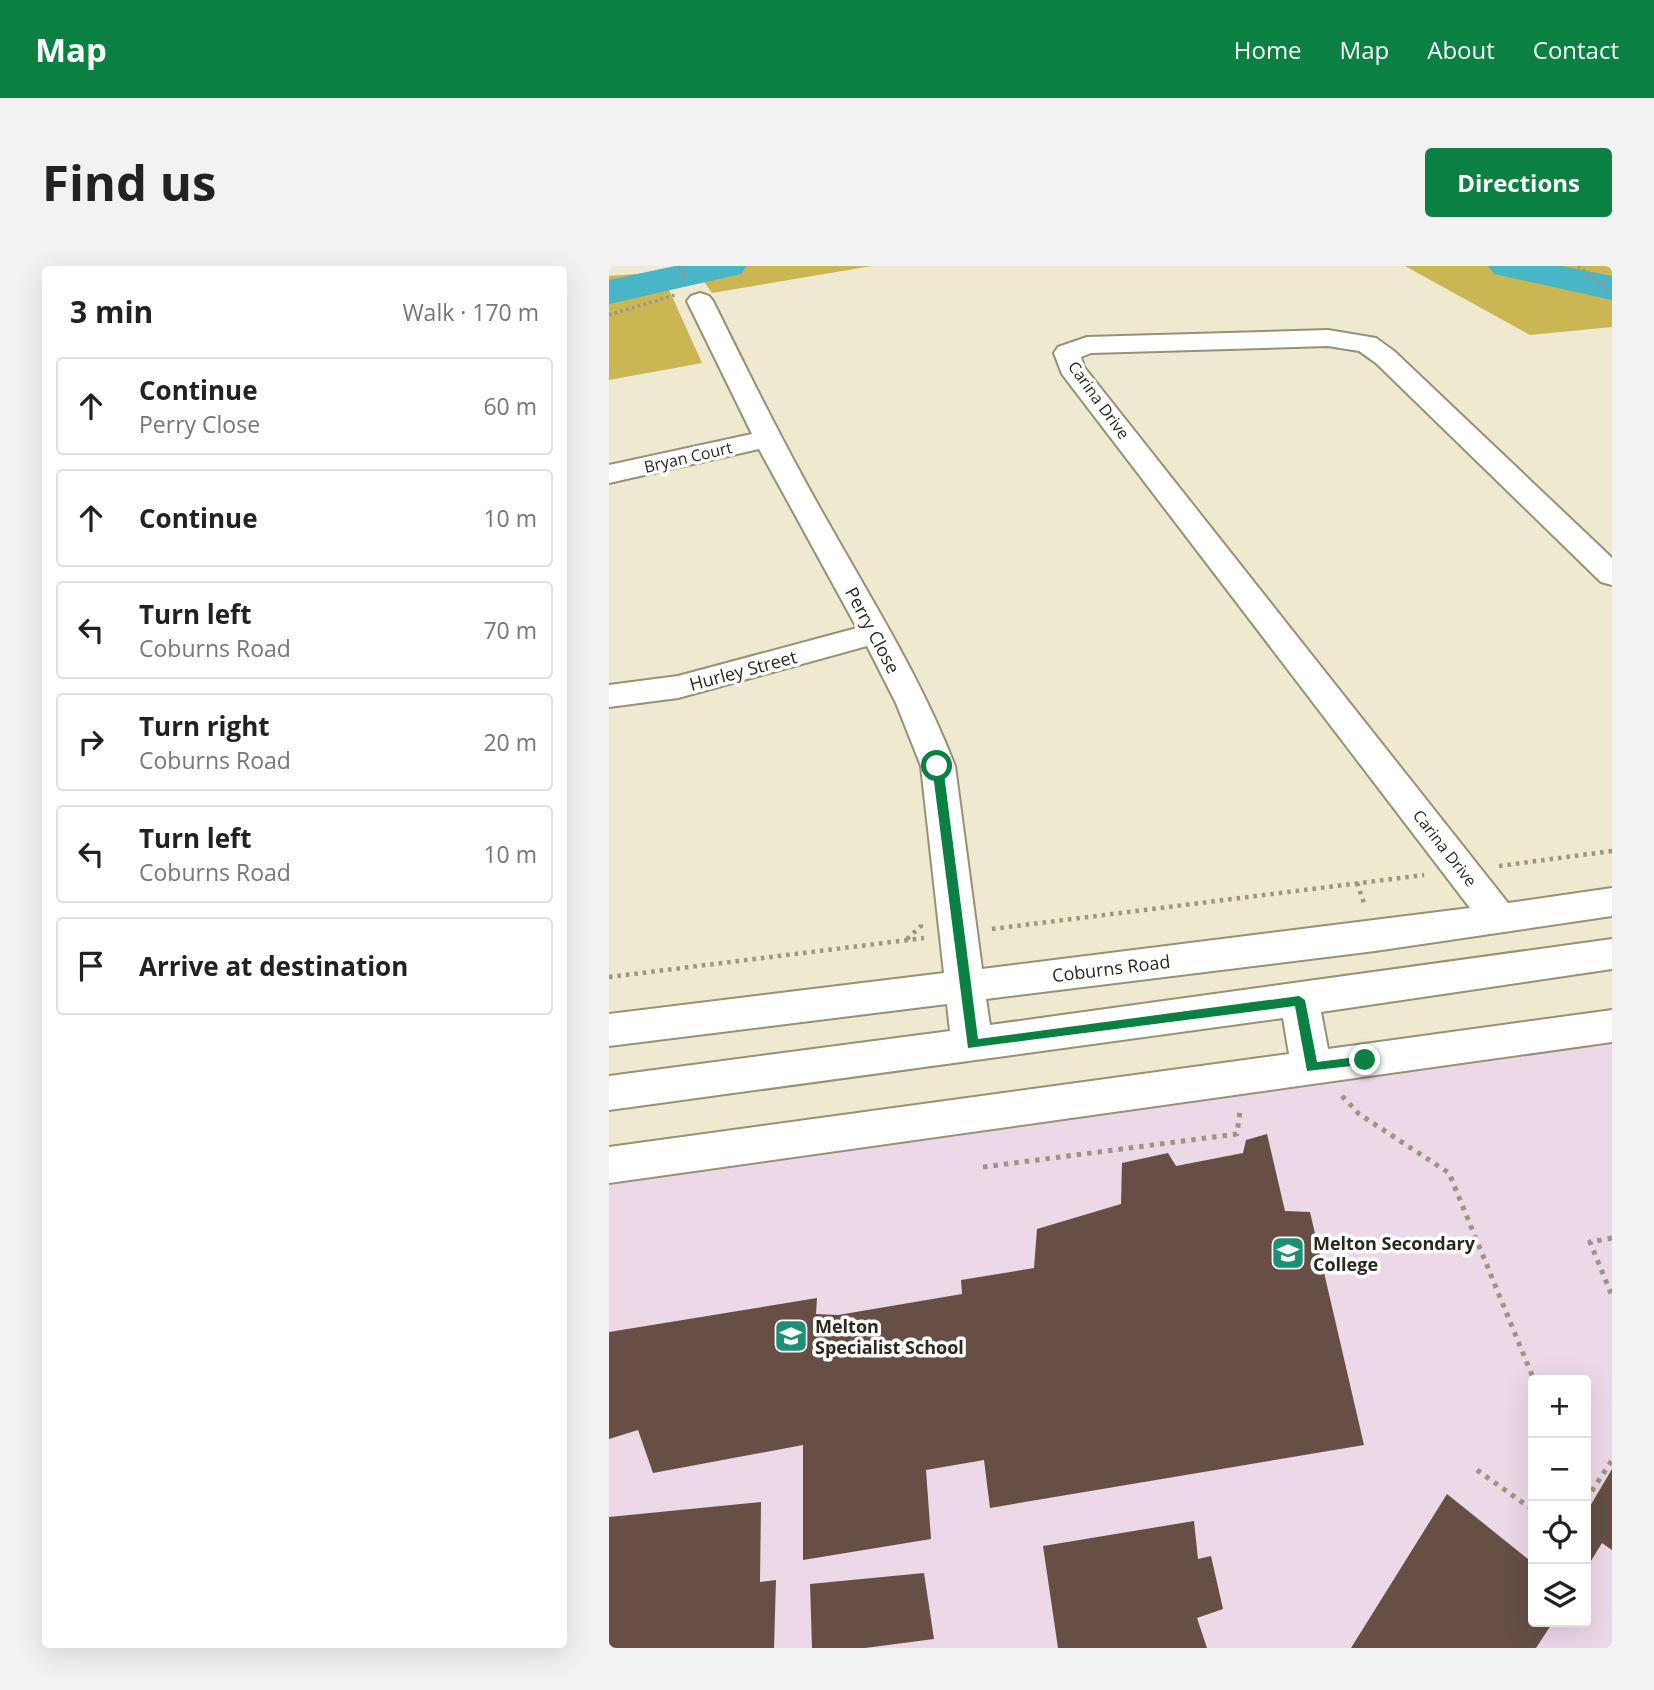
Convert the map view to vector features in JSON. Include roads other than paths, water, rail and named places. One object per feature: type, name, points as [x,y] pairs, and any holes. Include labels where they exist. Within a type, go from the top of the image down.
[{"type":"street","name":"Perry Close","points":[[686,301],[876,633],[928,737],[937,766],[967,985],[972,1044]]},
{"type":"street","name":"Carina Drive","points":[[1499,918],[1080,379],[1072,368],[1067,353],[1087,345],[1328,338],[1367,344],[1385,357],[1612,575]]},
{"type":"street","name":"Bryan Court","points":[[609,474],[767,439]]},
{"type":"street","name":"Hurley Street","points":[[609,696],[678,687],[876,633]]},
{"type":"street","name":"Coburns Road","points":[[609,1030],[1375,936],[1612,902]]},
{"type":"street","points":[[609,1093],[1299,1000],[1612,954]]},
{"type":"street","points":[[1299,1000],[1324,1079]]},
{"type":"street","points":[[609,1166],[1324,1079],[1612,1026]]},
{"type":"waterway","points":[[609,292],[728,266]]},
{"type":"waterway","points":[[1507,266],[1612,288]]},
{"type":"place","name":"Melton Secondary College","points":[[1288,1253]]},
{"type":"place","name":"Melton Specialist School","points":[[791,1336]]}]
